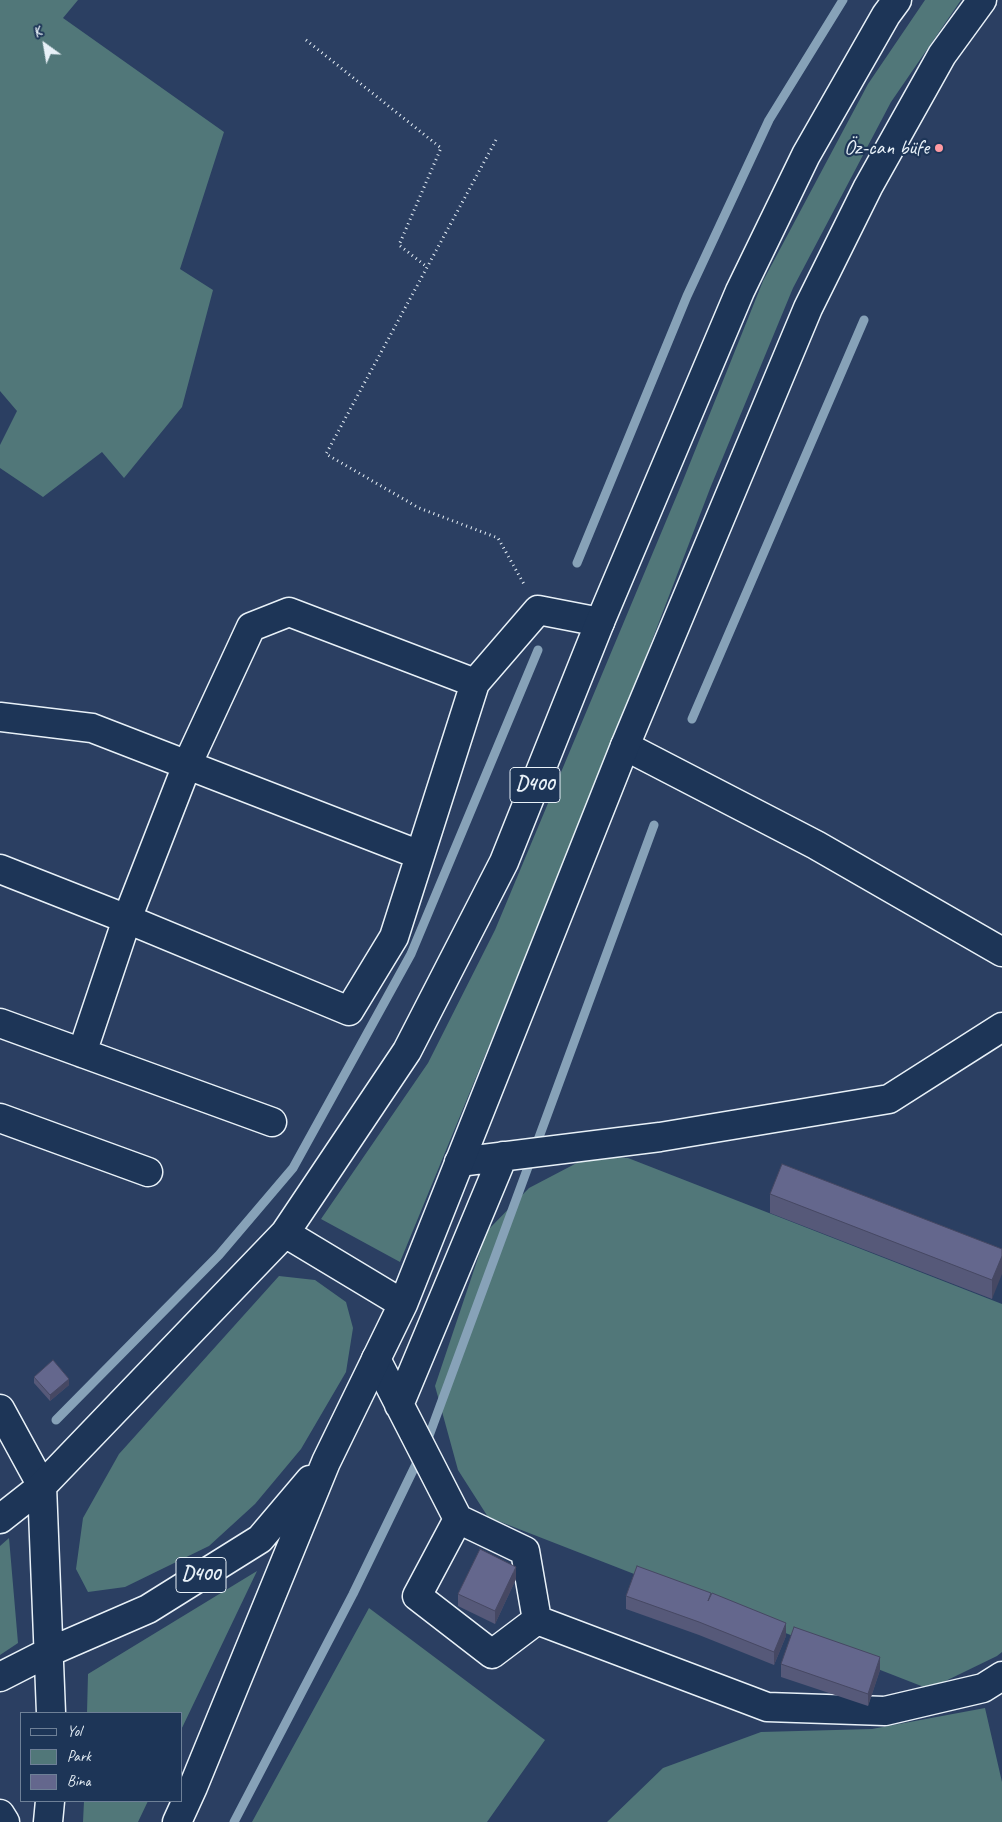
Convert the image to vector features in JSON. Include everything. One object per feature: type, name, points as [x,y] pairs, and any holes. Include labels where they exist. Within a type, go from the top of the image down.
[{"type":"main road","name":"D400","points":[[0,1519],[42,1486],[285,1233],[407,1051],[504,862],[600,622],[740,291],[806,155],[886,14],[896,0]]},
{"type":"main road","name":"D400","points":[[0,1677],[49,1652],[148,1609],[260,1539],[326,1462],[402,1304],[625,746],[808,308],[868,187],[942,56],[982,0]]},
{"type":"main road","points":[[0,869],[127,919],[349,1011],[394,937],[475,683],[538,610],[600,622]]},
{"type":"main road","points":[[82,1053],[127,919],[187,764],[251,627],[289,612],[475,683]]},
{"type":"main road","points":[[0,717],[92,728],[420,855]]},
{"type":"main road","points":[[625,746],[816,845],[1002,952]]},
{"type":"main road","points":[[0,1024],[272,1122]]},
{"type":"main road","points":[[459,1162],[660,1137],[889,1099],[1002,1027]]},
{"type":"main road","points":[[0,1118],[148,1172]]},
{"type":"main road","points":[[399,1405],[503,1156]]},
{"type":"main road","points":[[285,1233],[402,1304]]},
{"type":"main road","points":[[376,1359],[458,1519],[525,1550],[538,1620]]},
{"type":"main road","points":[[0,1410],[42,1486],[51,1712]]},
{"type":"main road","points":[[177,1822],[326,1462]]},
{"type":"main road","points":[[458,1519],[417,1596],[492,1654],[538,1620]]},
{"type":"main road","points":[[538,1620],[767,1708],[885,1711],[983,1688],[1002,1676]]},
{"type":"main road","points":[[48,1822],[50,1802]]},
{"type":"main road","points":[[0,1814],[5,1822]]},
{"type":"path","points":[[306,40],[441,148],[400,245],[427,267]]},
{"type":"path","points":[[496,140],[326,454],[419,508],[498,538],[538,610]]},
{"type":"green space","points":[[0,0],[78,0],[63,18],[224,132],[180,269],[213,290],[182,407],[124,478],[102,452],[43,497],[0,468],[0,445],[17,411],[0,391]]},
{"type":"green space","points":[[925,0],[961,0],[891,102],[793,288],[711,486],[604,766],[400,1262],[321,1219],[428,1063],[495,930],[682,483],[763,281],[868,84]]},
{"type":"green space","points":[[592,1155],[628,1158],[1002,1304],[1002,1652],[929,1689],[488,1517],[458,1470],[435,1386],[487,1231],[529,1188]]},
{"type":"green space","points":[[279,1276],[315,1280],[346,1302],[353,1328],[346,1372],[301,1449],[255,1504],[209,1546],[125,1587],[88,1592],[76,1569],[83,1518],[119,1454]]},
{"type":"green space","points":[[9,1538],[18,1643],[0,1655],[0,1546]]},
{"type":"green space","points":[[257,1571],[182,1728],[182,1712],[87,1712],[88,1674]]},
{"type":"green space","points":[[369,1608],[545,1740],[487,1822],[252,1822]]},
{"type":"green space","points":[[985,1708],[1002,1782],[1002,1822],[607,1822],[663,1768],[761,1732],[872,1729]]},
{"type":"green space","points":[[84,1802],[148,1802],[138,1822],[83,1822]]},
{"type":"building","points":[[782,1164],[1002,1249],[1002,1256],[992,1280],[770,1194]]},
{"type":"building","points":[[53,1360],[69,1379],[50,1395],[34,1377]]},
{"type":"building","points":[[480,1549],[516,1567],[495,1611],[458,1594]]},
{"type":"building","points":[[637,1566],[711,1593],[708,1601],[712,1593],[786,1623],[774,1652],[699,1622],[626,1596]]},
{"type":"building","points":[[794,1627],[880,1657],[868,1694],[781,1664]]},
{"type":"waterway","points":[[577,563],[687,296],[769,120],[843,0]]},
{"type":"waterway","points":[[692,719],[864,320]]},
{"type":"waterway","points":[[56,1420],[219,1255],[293,1168],[411,954],[538,650]]},
{"type":"waterway","points":[[426,1444],[654,825]]},
{"type":"waterway","points":[[234,1822],[353,1594],[420,1456]]},
{"type":"place","name":"Öz-can büfe","points":[[939,148]]}]
